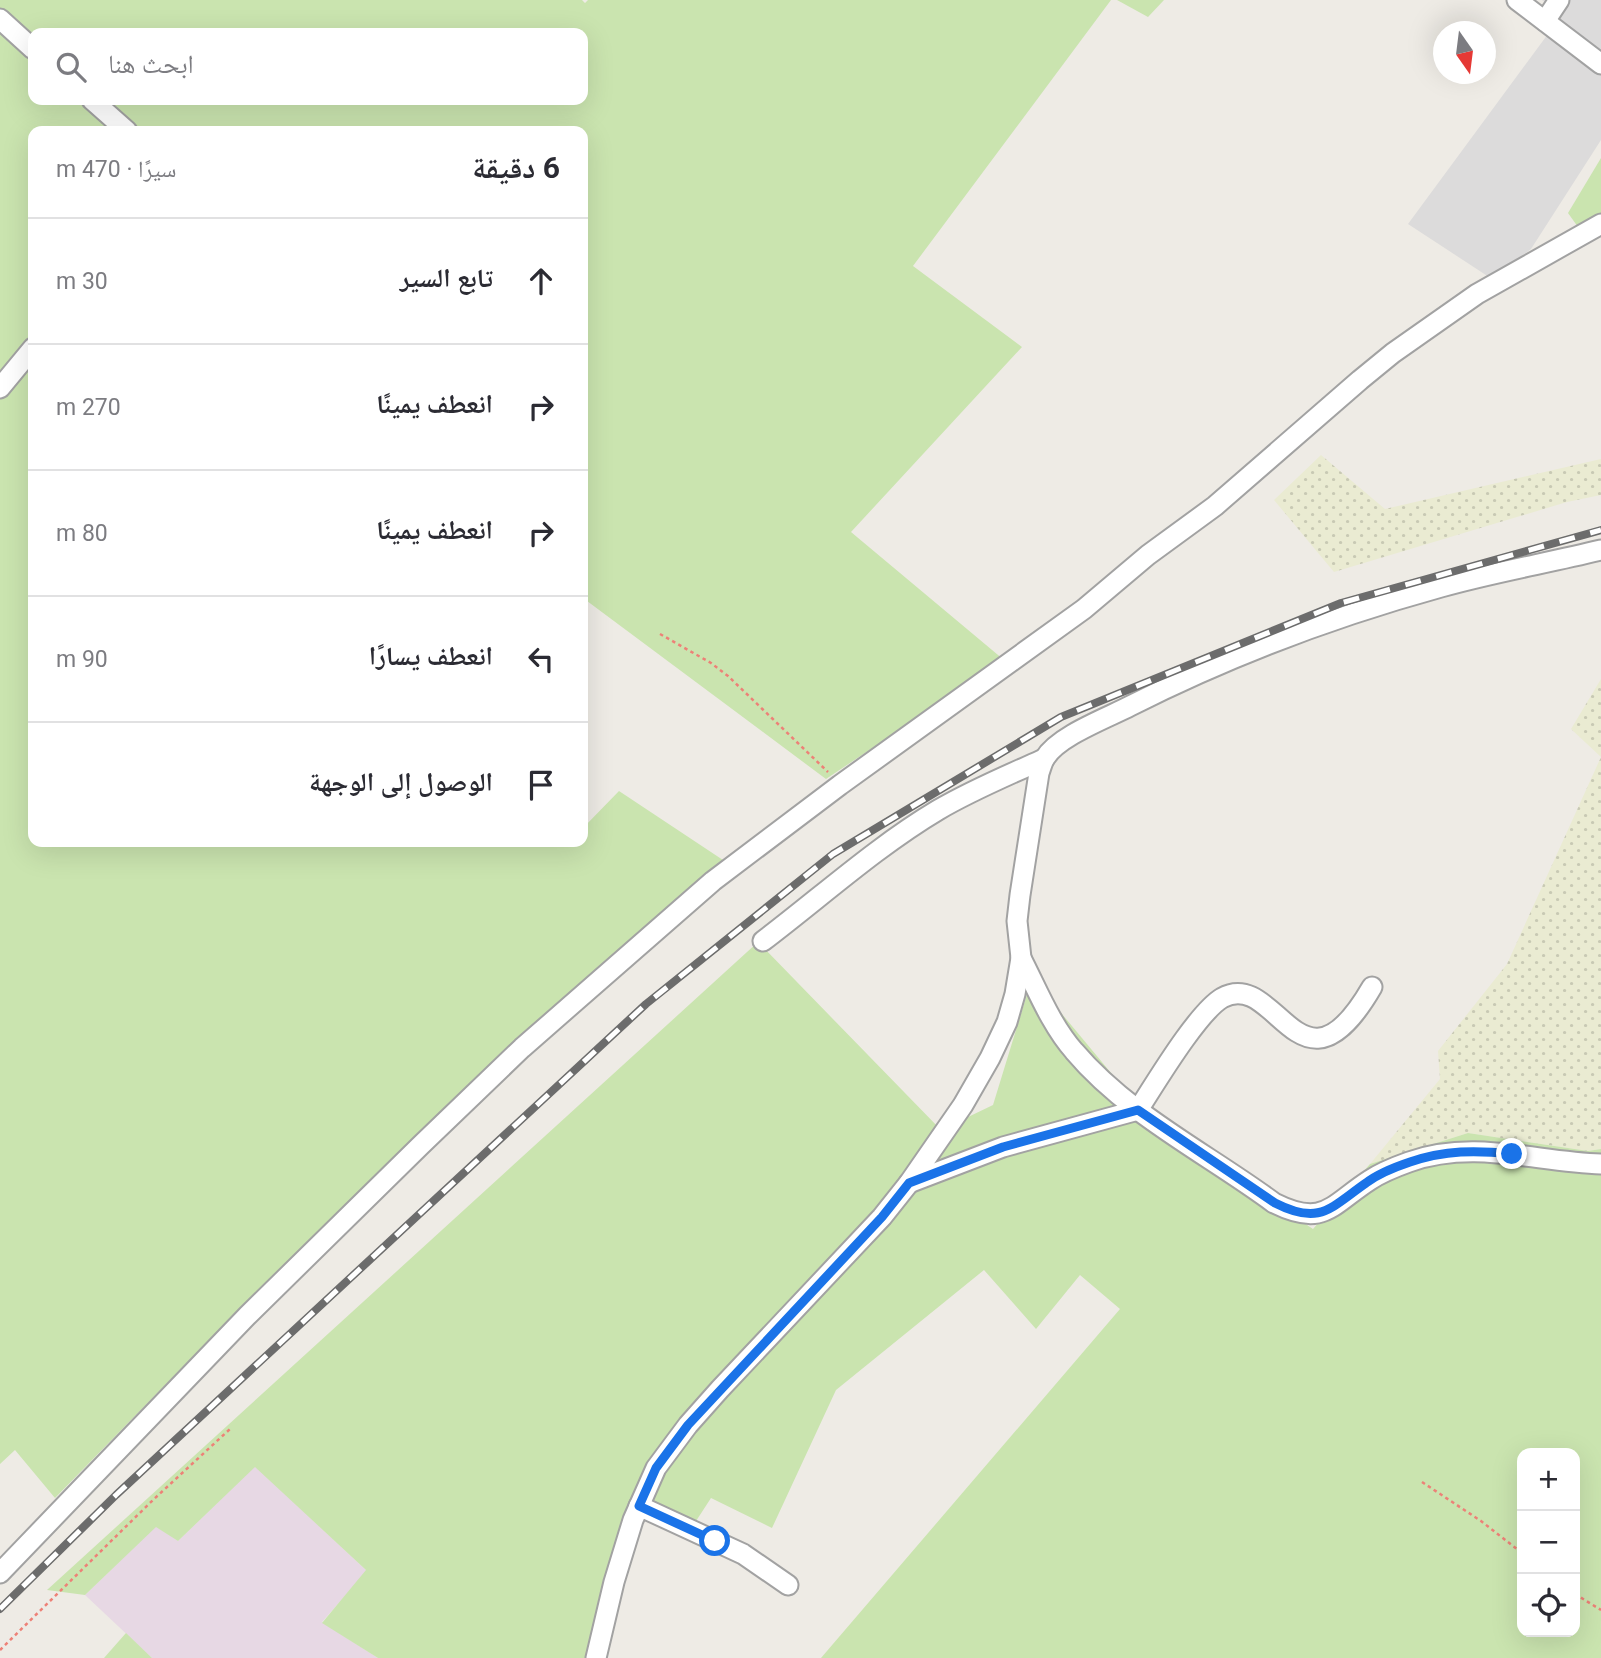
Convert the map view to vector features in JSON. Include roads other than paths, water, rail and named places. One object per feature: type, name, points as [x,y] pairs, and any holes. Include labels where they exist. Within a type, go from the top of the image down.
[{"type":"street","points":[[1517,0],[1601,64]]},
{"type":"street","points":[[1545,20],[1559,0]]},
{"type":"street","points":[[0,19],[28,44]]},
{"type":"street","points":[[98,105],[121,126]]},
{"type":"street","points":[[0,1573],[284,1278],[522,1048],[713,881],[840,785],[1084,609],[1148,555],[1215,506],[1393,353],[1477,294],[1601,225]]},
{"type":"street","points":[[0,388],[28,354]]},
{"type":"street","points":[[763,942],[866,860],[937,811],[1044,759],[1057,744],[1214,664],[1268,643],[1440,587],[1601,550]]},
{"type":"street","points":[[596,1658],[614,1582],[639,1506],[656,1468],[688,1425],[882,1217],[963,1105],[990,1058],[1007,1022],[1021,958],[1017,921],[1020,895],[1044,759]]},
{"type":"street","points":[[1021,958],[1060,1032],[1074,1052],[1138,1110],[1275,1203],[1293,1212],[1324,1212],[1388,1170],[1431,1155],[1480,1151],[1562,1162],[1601,1164]]},
{"type":"street","points":[[909,1183],[1003,1147],[1138,1110],[1195,1026],[1223,998],[1245,994],[1255,997],[1298,1035],[1311,1039],[1328,1036],[1342,1029],[1372,988]]},
{"type":"street","points":[[639,1506],[743,1555],[788,1585]]},
{"type":"railway","points":[[0,1609],[116,1495],[646,1004],[833,854],[1061,717],[1341,603],[1601,530]]}]
